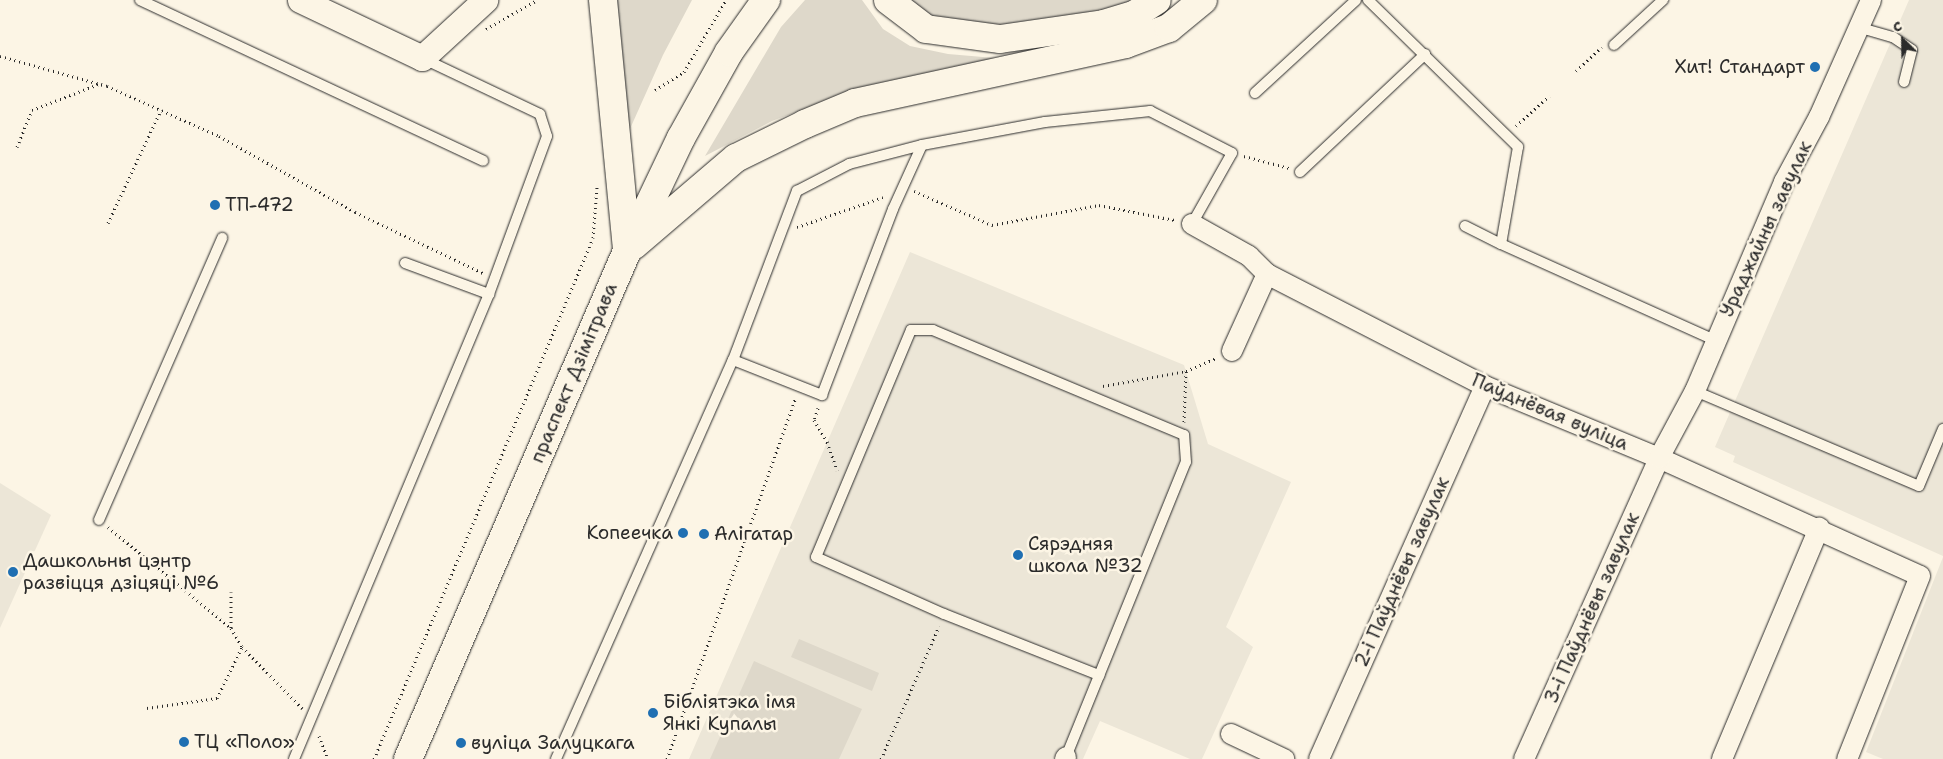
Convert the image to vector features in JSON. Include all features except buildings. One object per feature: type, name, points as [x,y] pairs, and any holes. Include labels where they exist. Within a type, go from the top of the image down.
[{"type":"main road","points":[[603,0],[627,251]]},
{"type":"main road","name":"праспект Дзімітрава","points":[[408,759],[627,251],[690,121],[729,52],[766,0]]},
{"type":"main road","points":[[888,0],[926,30],[1000,39],[1104,24],[1134,15],[1157,0]]},
{"type":"main road","points":[[627,251],[736,158],[805,124],[855,103],[1126,44],[1169,28],[1203,0]]},
{"type":"street","points":[[300,0],[422,58],[485,0]]},
{"type":"street","name":"Ураджайны завулак","points":[[1659,458],[1695,391],[1715,340],[1784,182],[1820,117],[1861,28],[1871,0]]},
{"type":"street","name":"Паўднёвая вуліца","points":[[1192,224],[1249,256],[1267,274],[1485,386],[1659,458],[1819,528],[1920,576],[1847,759]]},
{"type":"street","points":[[1232,351],[1267,274]]},
{"type":"street","name":"2-і Паўднёвы завулак","points":[[1320,759],[1485,386]]},
{"type":"street","name":"3-і Паўднёвы завулак","points":[[1524,759],[1659,458]]},
{"type":"street","points":[[1722,759],[1819,528]]},
{"type":"street","points":[[1231,734],[1284,759]]},
{"type":"lane","points":[[140,0],[483,161]]},
{"type":"lane","points":[[1254,93],[1356,0]]},
{"type":"lane","points":[[1368,0],[1518,147],[1500,244]]},
{"type":"lane","points":[[1612,42],[1663,0]]},
{"type":"lane","points":[[1861,28],[1893,38],[1912,50],[1904,82]]},
{"type":"lane","points":[[1300,172],[1425,54]]},
{"type":"lane","points":[[294,759],[489,294],[547,136],[540,114],[422,58]]},
{"type":"lane","points":[[556,759],[733,360],[798,192],[849,164],[922,145],[1045,122],[1150,111],[1232,153],[1192,224]]},
{"type":"lane","points":[[733,360],[822,395],[922,145]]},
{"type":"lane","points":[[1465,226],[1500,244],[1715,340]]},
{"type":"lane","points":[[99,520],[222,238]]},
{"type":"lane","points":[[405,263],[489,294]]},
{"type":"lane","points":[[1065,758],[1099,675],[1186,462],[1184,435],[932,330],[911,330],[816,557],[944,614],[1099,675]]},
{"type":"lane","points":[[1695,391],[1919,486],[1943,430]]},
{"type":"path","points":[[478,34],[537,0]]},
{"type":"path","points":[[656,90],[684,72],[726,0]]},
{"type":"path","points":[[1576,70],[1612,42]]},
{"type":"path","points":[[0,56],[100,84],[219,136],[355,212],[494,278]]},
{"type":"path","points":[[17,147],[32,110],[100,84]]},
{"type":"path","points":[[1506,135],[1549,96]]},
{"type":"path","points":[[108,223],[161,110]]},
{"type":"path","points":[[1232,153],[1300,172]]},
{"type":"path","points":[[374,759],[593,238],[597,182]]},
{"type":"path","points":[[782,232],[878,199],[904,187],[992,225],[1099,205],[1192,224]]},
{"type":"path","points":[[1076,390],[1186,372],[1232,351]]},
{"type":"path","points":[[1184,435],[1186,372]]},
{"type":"path","points":[[667,759],[799,386]]},
{"type":"path","points":[[822,395],[814,420],[827,442],[844,490]]},
{"type":"path","points":[[99,520],[231,628],[242,647],[312,718],[328,759]]},
{"type":"path","points":[[231,592],[231,628]]},
{"type":"path","points":[[881,759],[944,614]]},
{"type":"path","points":[[147,708],[217,698],[242,647]]},
{"type":"shaded area","points":[[612,0],[692,0],[663,55],[625,140]]},
{"type":"shaded area","points":[[805,0],[862,0],[883,29],[910,46],[948,54],[1006,59],[852,91],[772,121],[705,156],[781,27]]},
{"type":"shaded area","points":[[900,0],[1142,0],[1039,28],[928,23]]},
{"type":"shaded area","points":[[1909,0],[1943,0],[1943,556],[1733,462],[1735,456],[1715,447]]},
{"type":"shaded area","name":"Сярэдняя школа №32","points":[[910,252],[1184,365],[1208,444],[1291,482],[1226,627],[1253,647],[1202,759],[1190,759],[1100,721],[1083,759],[1070,759],[1056,753],[1053,759],[689,759]]},
{"type":"shaded area","name":"Дашкольны цэнтр развіцця дзіцяці №6","points":[[0,483],[51,515],[0,628]]},
{"type":"shaded area","points":[[1943,557],[1943,759],[1883,759],[1866,752]]},
{"type":"shaded area","points":[[799,639],[879,673],[872,691],[791,657]]},
{"type":"shaded area","points":[[754,661],[862,709],[839,759],[710,759]]},
{"type":"place","name":"Хит! Стандарт","points":[[1815,67]]},
{"type":"place","name":"ТП-472","points":[[215,205]]},
{"type":"place","name":"Копеечка","points":[[683,533]]},
{"type":"place","name":"Алігатар","points":[[704,534]]},
{"type":"place","name":"Сярэдняя школа №32","points":[[1018,555]]},
{"type":"place","name":"Дашкольны цэнтр развіцця дзіцяці №6","points":[[13,572]]},
{"type":"place","name":"Бібліятэка імя Янкі Купалы","points":[[653,713]]},
{"type":"place","name":"ТЦ «Поло»","points":[[184,742]]},
{"type":"place","name":"вуліца Залуцкага","points":[[461,743]]}]
